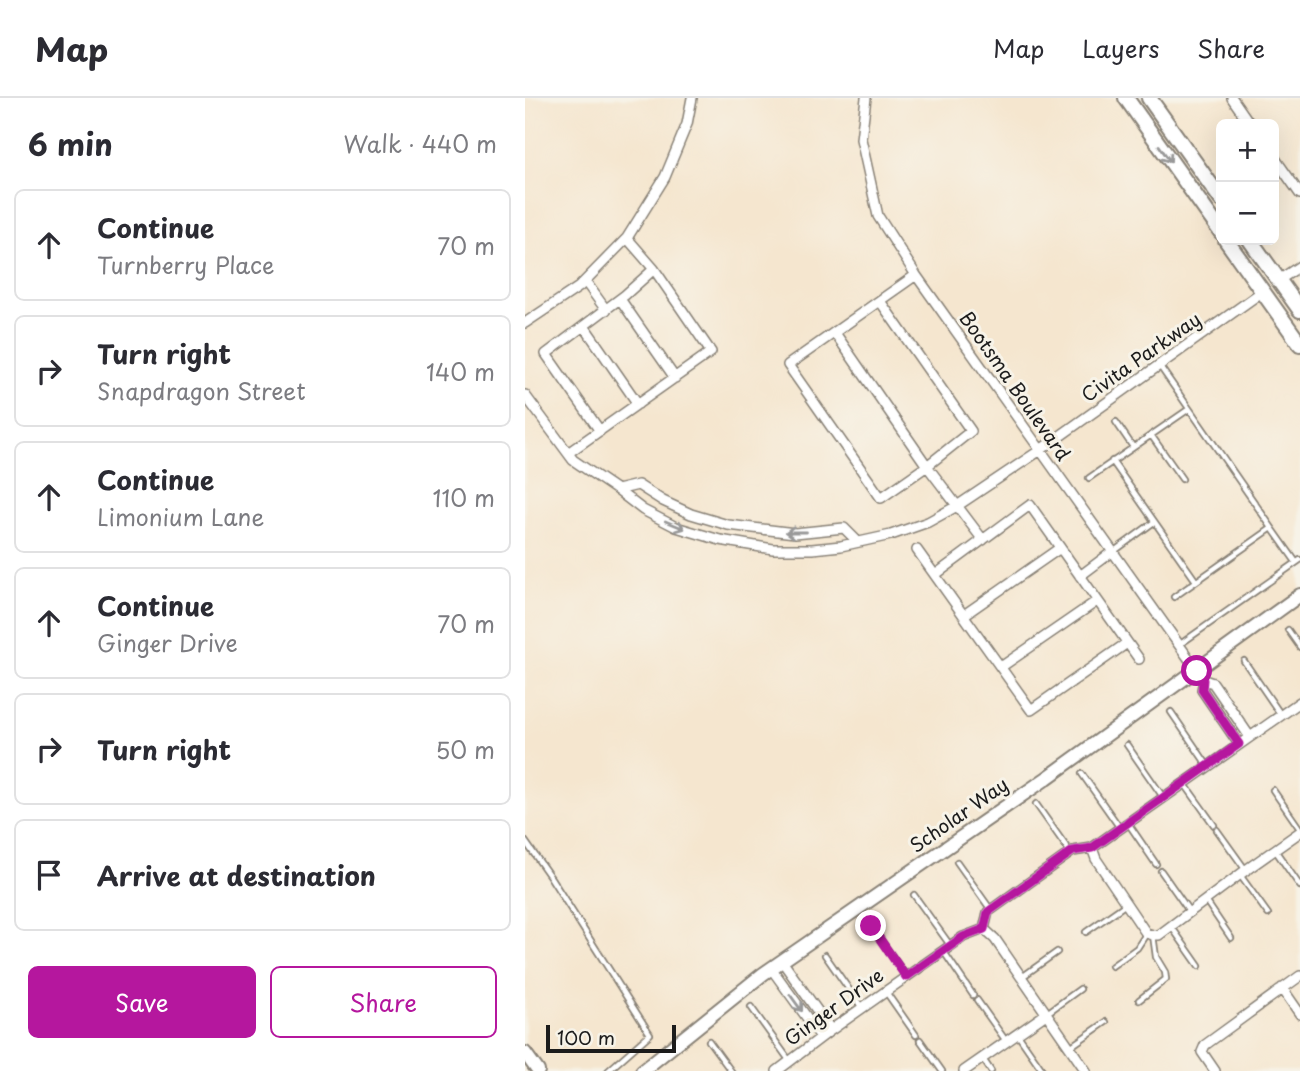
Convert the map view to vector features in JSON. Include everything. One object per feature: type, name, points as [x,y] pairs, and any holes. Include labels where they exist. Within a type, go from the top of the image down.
[{"type":"main road","points":[[1126,98],[1215,218]]},
{"type":"main road","points":[[1149,98],[1216,192]]},
{"type":"main road","points":[[1230,245],[1300,344]]},
{"type":"main road","points":[[1246,245],[1270,279],[1279,280]]},
{"type":"main road","points":[[1254,245],[1300,310]]},
{"type":"street","points":[[525,323],[579,287],[627,238],[666,177],[687,124],[692,98]]},
{"type":"street","name":"Bootsma Boulevard","points":[[866,98],[861,139],[878,216],[1039,451],[1200,676]]},
{"type":"street","points":[[1231,98],[1246,119]]},
{"type":"street","points":[[1279,164],[1300,194]]},
{"type":"street","points":[[568,453],[711,352],[654,269],[627,238]]},
{"type":"street","points":[[1279,280],[1300,266]]},
{"type":"street","points":[[600,431],[546,354],[606,310],[654,269]]},
{"type":"street","points":[[880,301],[971,431],[881,498],[788,365],[916,275]]},
{"type":"street","points":[[585,281],[606,310]]},
{"type":"street","name":"Civita Parkway","points":[[525,395],[573,460],[643,510],[676,527],[720,540],[773,549],[841,546],[891,535],[928,522],[957,506],[1039,451],[1263,291]]},
{"type":"street","points":[[619,299],[675,378]]},
{"type":"street","points":[[584,326],[638,404]]},
{"type":"street","points":[[835,333],[927,466],[983,540]]},
{"type":"street","points":[[617,490],[638,485],[691,514],[728,525],[795,533],[844,528],[858,542]]},
{"type":"street","points":[[935,575],[1030,505],[1139,659]]},
{"type":"street","points":[[964,615],[1060,548]]},
{"type":"street","points":[[917,550],[1031,710],[1127,643]]},
{"type":"street","points":[[1080,576],[1112,552]]},
{"type":"street","name":"Scholar Way","points":[[642,1071],[776,964],[1200,676],[1300,595]]},
{"type":"street","points":[[1001,667],[1097,601]]},
{"type":"street","points":[[1200,676],[1213,683],[1250,737]]},
{"type":"street","points":[[1200,676],[1202,690],[1239,744]]},
{"type":"street","points":[[1086,1071],[995,939],[984,929],[988,912],[1071,853],[1092,848],[1299,704]]},
{"type":"street","points":[[1092,848],[1095,859],[1126,904],[1150,934],[1159,934],[1300,831]]},
{"type":"street","name":"Ginger Drive","points":[[777,1071],[963,937],[984,929]]},
{"type":"street","points":[[776,964],[831,1030]]},
{"type":"street","points":[[776,964],[821,1037]]},
{"type":"street","points":[[1215,1071],[1202,1052],[1205,1045],[1300,976]]},
{"type":"street","points":[[1282,988],[1300,1014]]},
{"type":"street","points":[[964,1071],[1046,1014]]},
{"type":"street","points":[[525,1053],[538,1071]]},
{"type":"lane","points":[[1159,365],[1272,528],[1298,561],[1179,645]]},
{"type":"lane","points":[[1089,478],[1189,408]]},
{"type":"lane","points":[[1116,422],[1133,447]]},
{"type":"lane","points":[[1151,435],[1182,478]]},
{"type":"lane","points":[[1112,461],[1196,581]]},
{"type":"lane","points":[[1112,552],[1154,522]]},
{"type":"lane","points":[[1174,597],[1272,528]]},
{"type":"lane","points":[[1288,630],[1300,647]]},
{"type":"lane","points":[[1244,660],[1281,715]]},
{"type":"lane","points":[[1171,712],[1208,766]]},
{"type":"lane","points":[[1127,745],[1163,798]]},
{"type":"lane","points":[[1082,774],[1156,864]]},
{"type":"lane","points":[[1184,783],[1216,827],[1268,914]]},
{"type":"lane","points":[[1273,790],[1300,831]]},
{"type":"lane","points":[[1036,804],[1071,853]]},
{"type":"lane","points":[[525,841],[551,877],[650,1034],[608,1071]]},
{"type":"lane","points":[[1275,850],[1300,886]]},
{"type":"lane","points":[[957,862],[991,910]]},
{"type":"lane","points":[[1161,871],[1190,911]]},
{"type":"lane","points":[[914,895],[975,997],[1006,1041]]},
{"type":"lane","points":[[1205,900],[1231,937]]},
{"type":"lane","points":[[1086,932],[1126,904]]},
{"type":"lane","points":[[871,926],[906,977]]},
{"type":"lane","points":[[1171,926],[1199,965]]},
{"type":"lane","points":[[1112,966],[1137,948],[1150,934]]},
{"type":"lane","points":[[1139,1000],[1166,979],[1150,934]]},
{"type":"lane","points":[[1021,977],[1057,952]]},
{"type":"lane","points":[[825,955],[862,1008]]},
{"type":"lane","points":[[1046,1014],[1080,989]]},
{"type":"lane","points":[[885,991],[916,1035]]},
{"type":"lane","points":[[751,1007],[790,1061]]},
{"type":"lane","points":[[1070,1048],[1106,1021]]},
{"type":"lane","points":[[1017,1034],[1043,1071]]},
{"type":"lane","points":[[920,1040],[942,1071]]},
{"type":"lane","points":[[709,1041],[731,1071]]},
{"type":"lane","points":[[982,1058],[991,1071]]},
{"type":"route","points":[[871,926],[906,977],[963,937],[984,929],[988,912],[1073,851],[1092,848],[1239,744],[1202,690],[1203,680],[1197,671]]}]
